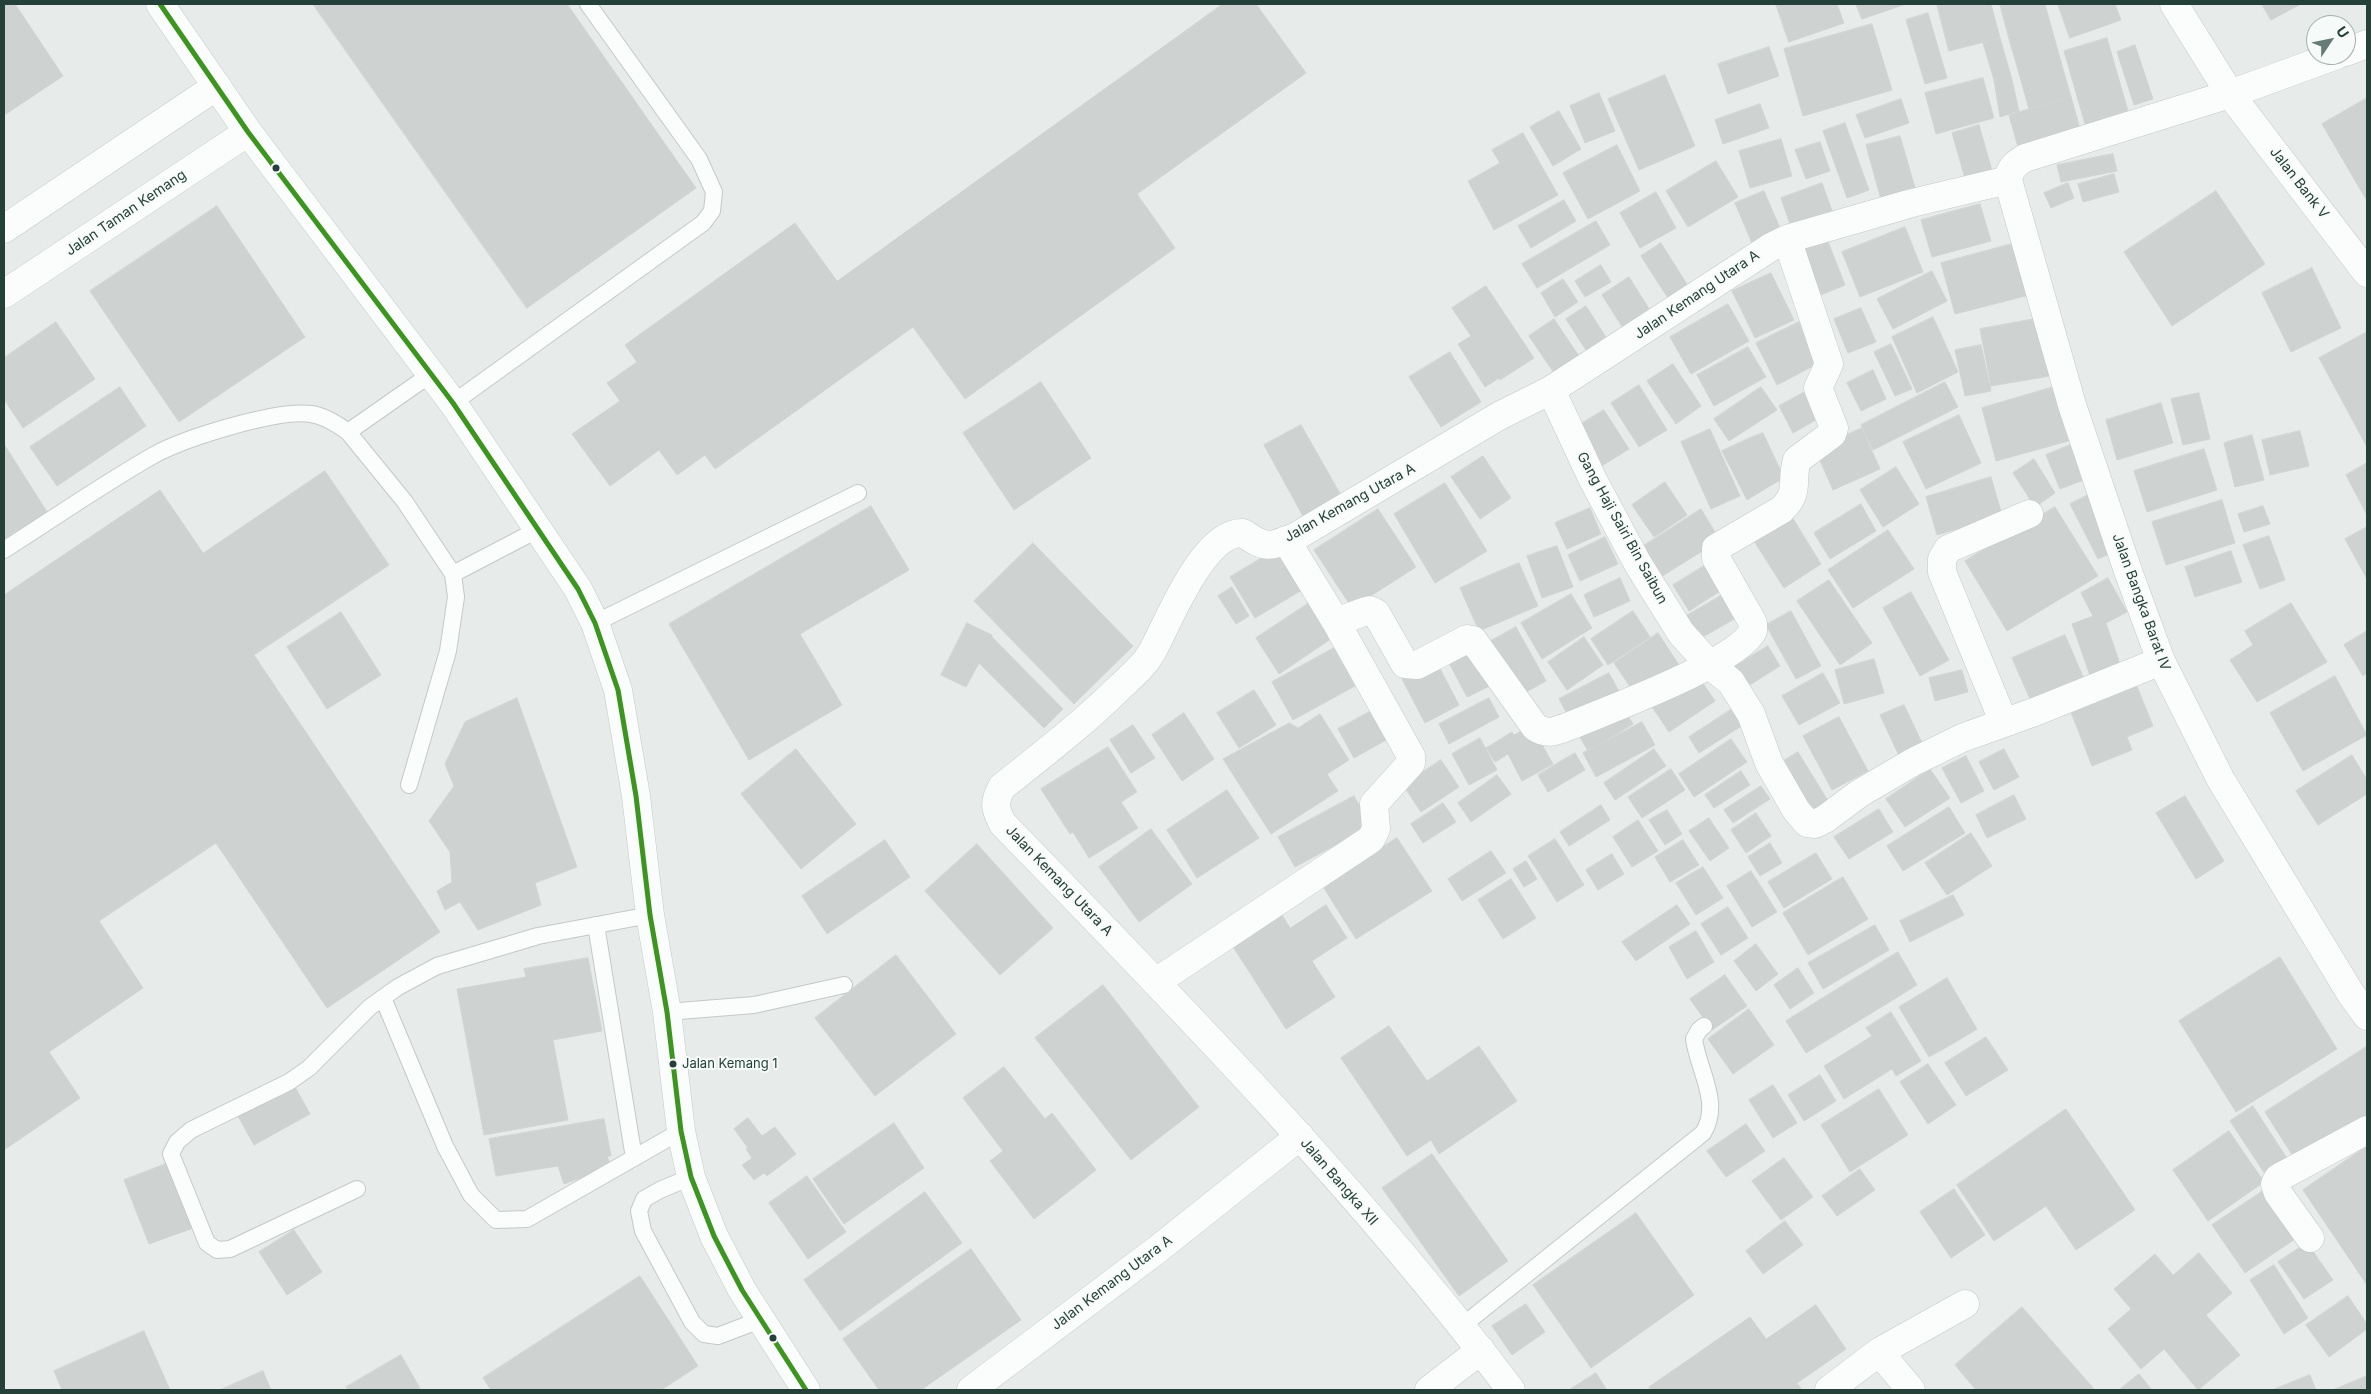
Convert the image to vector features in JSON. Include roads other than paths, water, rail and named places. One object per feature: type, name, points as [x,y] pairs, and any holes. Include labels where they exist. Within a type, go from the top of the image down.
[{"type":"street","points":[[160,4],[248,132],[453,403],[578,588],[595,623],[618,690],[636,796],[650,915],[667,1012],[681,1132],[691,1177],[714,1236],[760,1320],[806,1390]]},
{"type":"street","name":"Jalan Bank V","points":[[2174,4],[2230,94],[2367,273]]},
{"type":"street","points":[[2008,180],[2009,171],[2024,158],[2230,94],[2310,65]]},
{"type":"street","points":[[4,229],[217,86]]},
{"type":"street","name":"Jalan Taman Kemang","points":[[4,294],[248,132]]},
{"type":"street","name":"Jalan Kemang Utara A","points":[[1156,982],[1003,824],[996,810],[996,798],[1002,787],[1111,697],[1143,665],[1152,653],[1184,587],[1200,563],[1228,535],[1242,533],[1258,544],[1268,546],[1286,540],[1418,466],[1499,416],[1551,390],[1744,264],[1787,239],[1912,203],[2008,180]]},
{"type":"street","name":"Jalan Bangka Barat IV","points":[[2008,180],[2072,406],[2161,661],[2221,780],[2336,970],[2367,1016]]},
{"type":"street","points":[[1336,622],[1370,610],[1376,613],[1405,664],[1409,666],[1417,665],[1467,639],[1473,640],[1535,727],[1542,732],[1553,732],[1572,725],[1710,665],[1745,642],[1753,631],[1752,624],[1716,558],[1716,548],[1782,510],[1789,503],[1794,497],[1796,460],[1832,434],[1834,428],[1818,388],[1829,364],[1787,239]]},
{"type":"street","name":"Gang Haji Sairi Bin Saibun","points":[[1551,390],[1593,480],[1638,564],[1681,633],[1710,665],[1731,682],[1746,706],[1769,763],[1796,810],[1807,823],[1815,824],[1825,819],[1860,793],[1913,762],[1962,738],[2161,661]]},
{"type":"street","points":[[2004,723],[1942,572],[1942,559],[1948,549],[2029,514]]},
{"type":"street","points":[[1156,982],[1371,839],[1376,829],[1374,804],[1411,763],[1411,756],[1336,622],[1286,540]]},
{"type":"street","name":"Jalan Bangka XII","points":[[1156,982],[1300,1136],[1462,1326],[1511,1390]]},
{"type":"street","points":[[2310,1238],[2278,1193],[2275,1184],[2278,1178],[2367,1130]]},
{"type":"street","name":"Jalan Kemang Utara A","points":[[971,1390],[1150,1254],[1300,1136]]},
{"type":"street","points":[[1829,1390],[1879,1352],[1965,1304]]},
{"type":"street","points":[[1430,1390],[1481,1350]]},
{"type":"street","points":[[1879,1352],[1911,1390]]},
{"type":"lane","points":[[453,403],[703,223],[712,211],[714,192],[699,159],[588,4]]},
{"type":"lane","points":[[348,432],[432,374]]},
{"type":"lane","points":[[4,550],[156,454],[219,430],[264,418],[311,414],[336,423],[348,432],[405,502],[453,574],[456,597],[448,651],[409,785]]},
{"type":"lane","points":[[595,623],[858,493]]},
{"type":"lane","points":[[453,574],[539,530]]},
{"type":"lane","points":[[357,1189],[230,1249],[217,1250],[206,1243],[171,1154],[177,1142],[191,1130],[289,1082],[309,1068],[370,1007],[398,987],[437,966],[538,936],[650,915]]},
{"type":"lane","points":[[596,925],[634,1158]]},
{"type":"lane","points":[[667,1012],[754,1005],[844,985]]},
{"type":"lane","points":[[383,998],[445,1146],[471,1195],[496,1220],[527,1219],[681,1132]]},
{"type":"lane","points":[[1462,1326],[1703,1133],[1708,1124],[1710,1107],[1694,1039],[1699,1030],[1704,1026]]},
{"type":"lane","points":[[691,1177],[644,1199],[639,1211],[643,1231],[692,1322],[704,1334],[718,1336],[760,1320]]},
{"type":"place","name":"Jalan Kemang 1","points":[[673,1064]]}]
